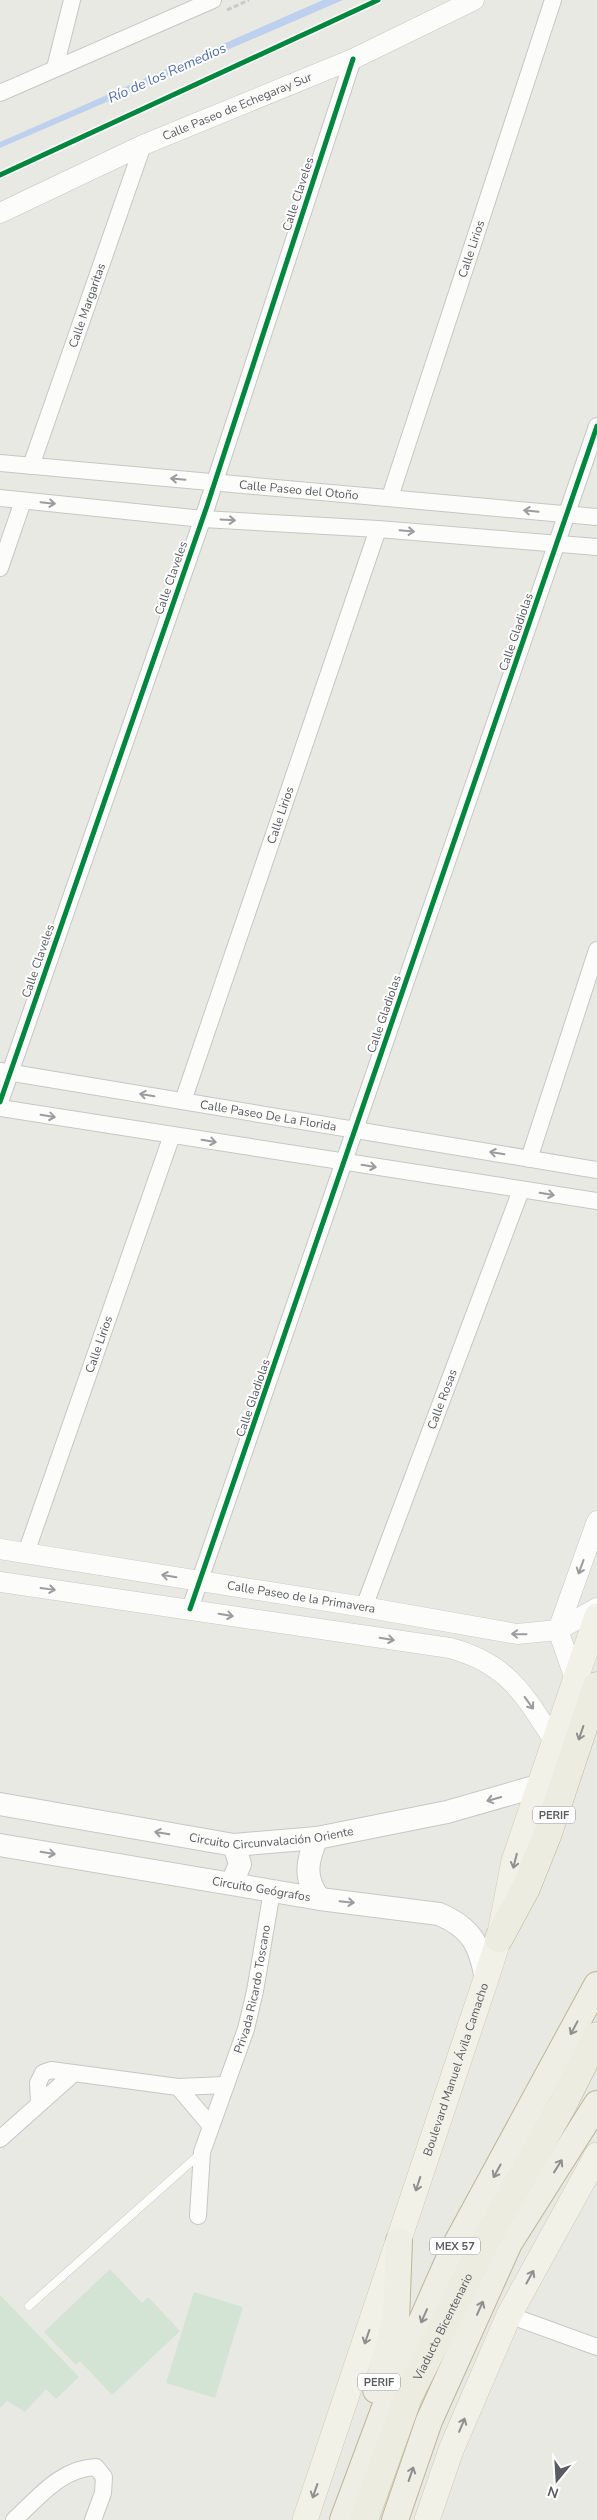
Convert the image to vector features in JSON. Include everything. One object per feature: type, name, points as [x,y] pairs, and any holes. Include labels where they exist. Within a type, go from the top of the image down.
[{"type":"highway","name":"PERIF","points":[[499,1938],[526,1888],[548,1833],[586,1684]]},
{"type":"highway","name":"MEX 57","points":[[341,2520],[393,2386],[453,2250],[597,1985]]},
{"type":"highway","name":"Viaducto Bicentenario","points":[[364,2520],[408,2397],[486,2240],[563,2104],[597,2036]]},
{"type":"highway","points":[[395,2520],[429,2421],[509,2243],[597,2104]]},
{"type":"highway","name":"PERIF","points":[[341,2520],[396,2321],[400,2241]]},
{"type":"main road","name":"Boulevard Manuel Ávila Camacho","points":[[305,2520],[400,2241],[486,1979],[499,1938],[514,1861],[555,1742],[586,1684],[597,1616]]},
{"type":"main road","name":"Circuito Circunvalación Oriente","points":[[0,1804],[234,1845],[317,1838],[447,1812],[541,1785]]},
{"type":"main road","points":[[317,1838],[309,1857],[308,1873],[312,1887],[320,1899]]},
{"type":"main road","name":"Circuito Geógrafos","points":[[0,1845],[320,1899],[439,1914],[455,1921],[472,1938],[482,1957],[486,1979]]},
{"type":"main road","points":[[232,1883],[240,1864],[234,1845]]},
{"type":"main road","points":[[427,2520],[451,2450],[509,2315],[597,2155]]},
{"type":"street","points":[[55,68],[72,0]]},
{"type":"street","points":[[0,93],[211,0]]},
{"type":"street","name":"Calle Paseo de Echegaray Sur","points":[[0,213],[143,145],[353,58],[474,0]]},
{"type":"street","name":"Calle Lirios","points":[[390,497],[553,0]]},
{"type":"street","name":"Calle Claveles","points":[[0,1102],[5,1071],[215,482],[353,58]]},
{"type":"street","name":"Calle Margaritas","points":[[31,466],[143,145]]},
{"type":"street","name":"Calle Gladiolas","points":[[190,1609],[568,515],[597,426]]},
{"type":"street","name":"Calle Paseo del Otoño","points":[[0,464],[390,497],[597,517]]},
{"type":"street","points":[[0,498],[202,519],[378,528],[597,547]]},
{"type":"street","points":[[0,568],[23,500]]},
{"type":"street","name":"Calle Lirios","points":[[182,1101],[378,528]]},
{"type":"street","points":[[529,1159],[597,950]]},
{"type":"street","name":"Calle Paseo De La Florida","points":[[5,1071],[597,1170]]},
{"type":"street","points":[[0,1108],[597,1202]]},
{"type":"street","name":"Calle Lirios","points":[[26,1553],[172,1135]]},
{"type":"street","name":"Calle Rosas","points":[[364,1607],[521,1190]]},
{"type":"street","points":[[586,1684],[558,1630],[597,1521]]},
{"type":"street","name":"Calle Paseo de la Primavera","points":[[0,1550],[364,1607],[517,1634],[558,1630],[597,1608]]},
{"type":"street","points":[[0,1582],[450,1648],[490,1663],[511,1681],[528,1701],[555,1742]]},
{"type":"street","name":"Privada Ricardo Toscano","points":[[198,2216],[202,2152],[246,2029],[255,1991],[272,1891]]},
{"type":"street","points":[[39,2104],[38,2083],[43,2073],[51,2070],[178,2087],[226,2085]]},
{"type":"street","points":[[0,2139],[73,2074]]},
{"type":"street","points":[[178,2087],[211,2126]]},
{"type":"street","points":[[509,2315],[597,2347]]},
{"type":"street","points":[[14,2520],[66,2474],[82,2468],[96,2467],[104,2476],[103,2493],[94,2520]]},
{"type":"lane","points":[[29,2306],[202,2152]]},
{"type":"green space","points":[[110,2269],[142,2303],[148,2297],[180,2331],[112,2395],[80,2361],[76,2365],[44,2332]]},
{"type":"green space","points":[[194,2292],[243,2307],[215,2398],[166,2383]]},
{"type":"green space","points":[[0,2295],[79,2377],[56,2399],[46,2389],[25,2412],[7,2401],[0,2408]]},
{"type":"water","name":"Río de los Remedios","points":[[323,0],[343,0],[0,148],[0,142]]},
{"type":"cycle path","points":[[0,175],[378,0]]},
{"type":"cycle path","points":[[0,1102],[207,506],[353,59]]},
{"type":"cycle path","points":[[190,1609],[597,426]]}]
